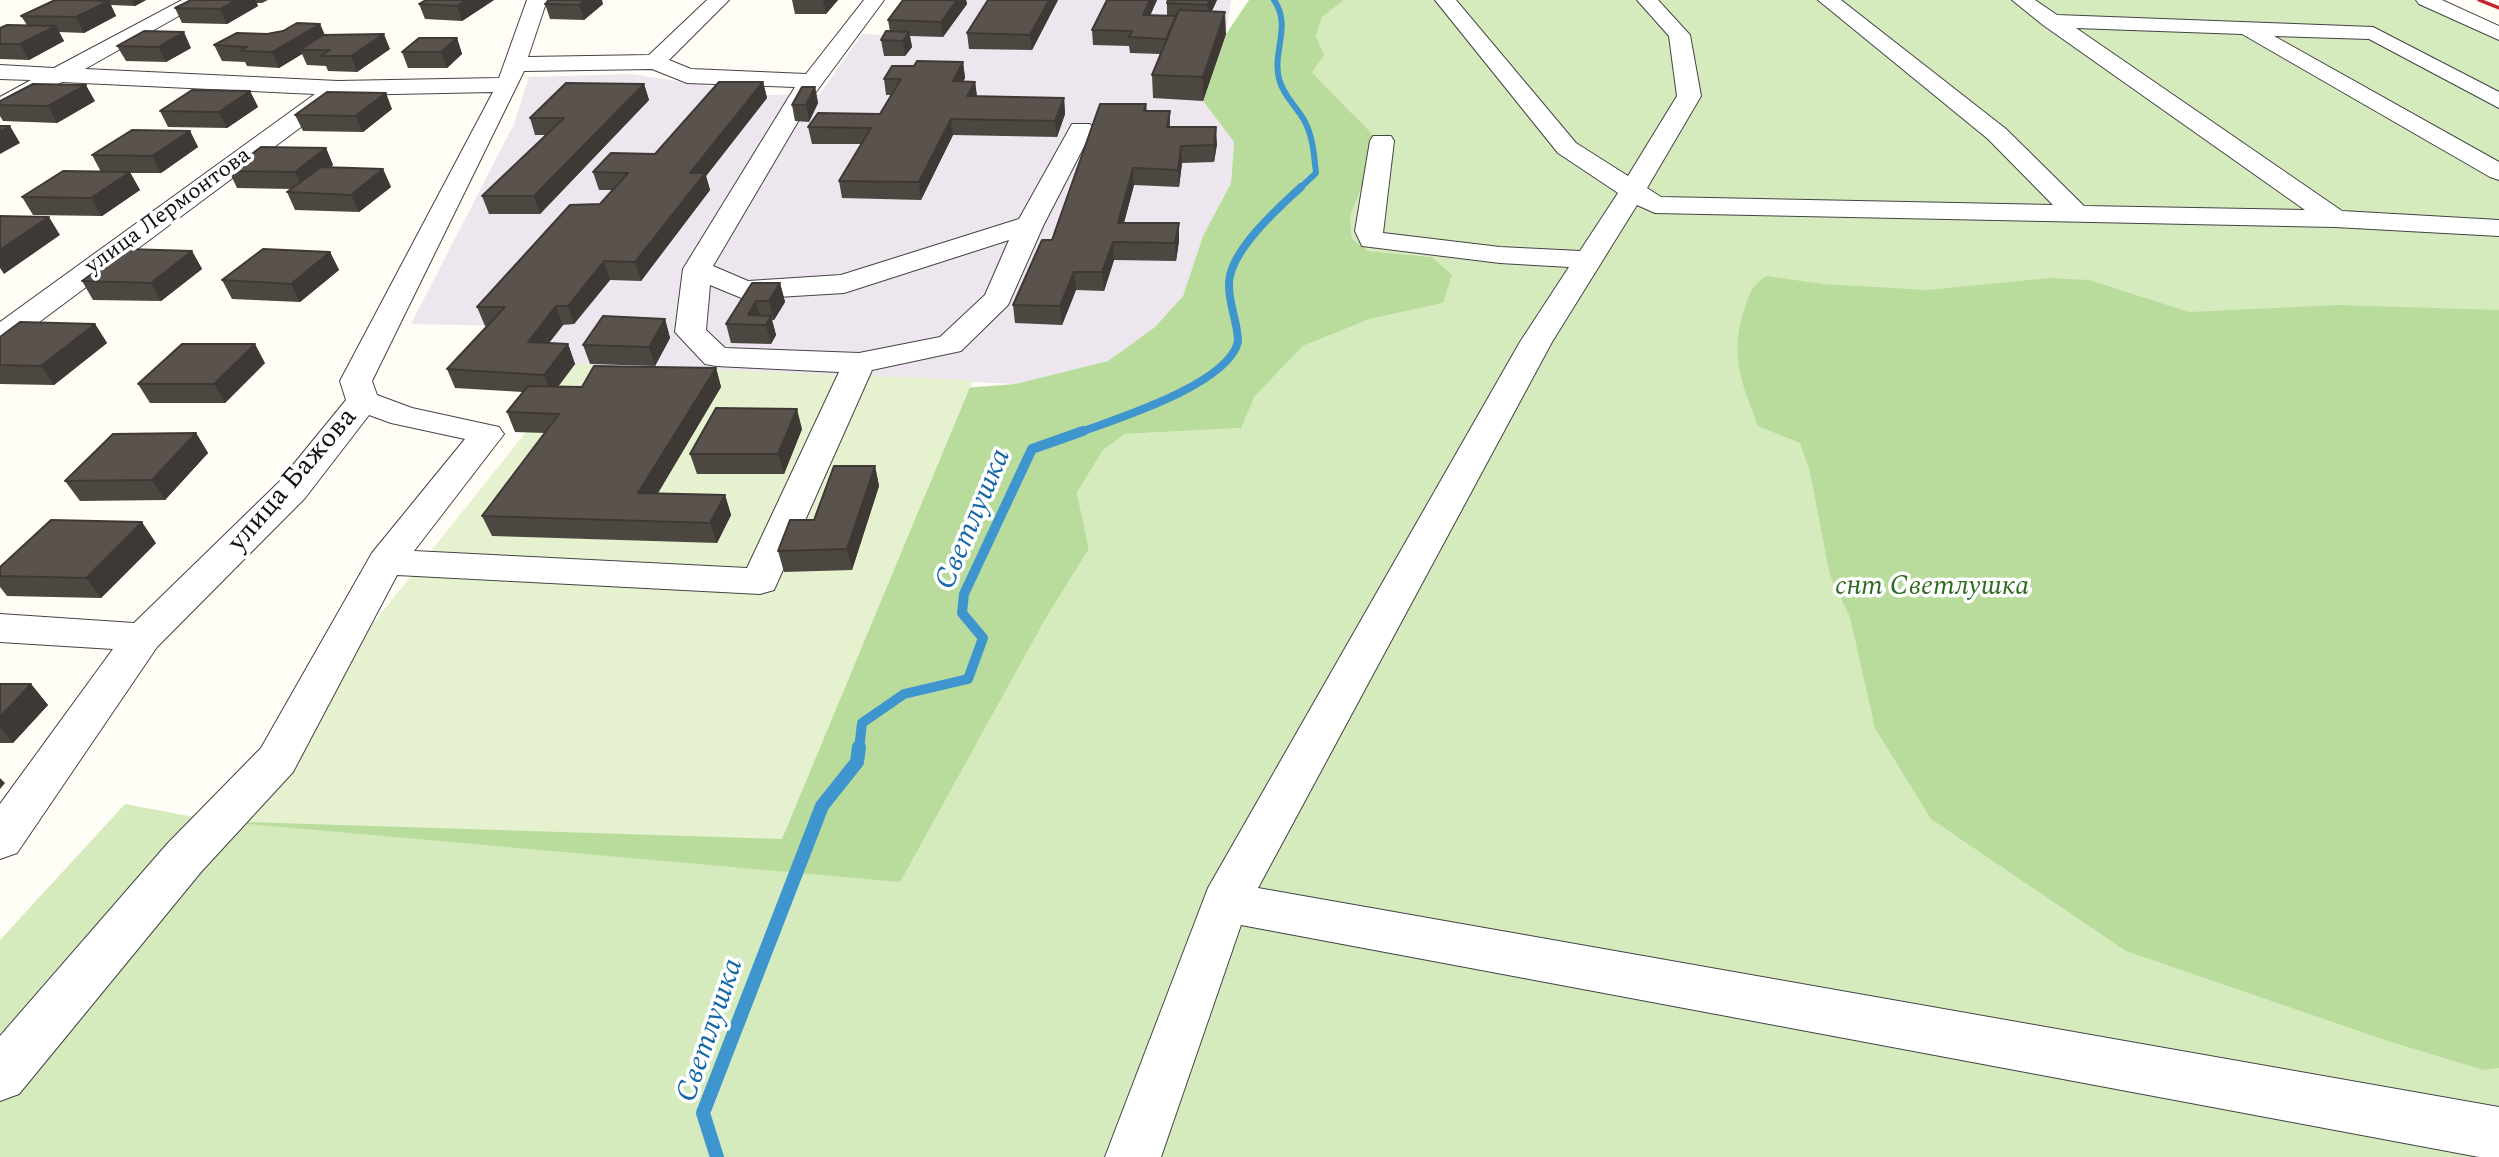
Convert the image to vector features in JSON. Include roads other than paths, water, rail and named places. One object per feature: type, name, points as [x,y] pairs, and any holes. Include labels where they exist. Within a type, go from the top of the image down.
[{"type":"street","points":[[0,106],[197,0]]},
{"type":"street","name":"улица Бажова","points":[[0,840],[143,637],[292,490],[363,401],[356,381],[512,74],[537,0]]},
{"type":"street","points":[[655,62],[719,0]]},
{"type":"street","points":[[874,0],[811,81],[697,269],[690,332],[716,357],[859,363],[950,344],[998,299],[1030,224],[1081,129]]},
{"type":"street","points":[[1445,0],[1567,148],[1656,205],[2335,219],[2499,228]]},
{"type":"street","points":[[1133,1157],[1224,902],[1536,342],[1689,96],[1679,35],[1647,0]]},
{"type":"street","points":[[1828,0],[1997,134],[2076,214]]},
{"type":"street","points":[[2022,0],[2335,219]]},
{"type":"street","points":[[2426,0],[2499,34]]},
{"type":"street","points":[[2223,9],[2243,27],[2499,172]]},
{"type":"street","points":[[2050,20],[2373,33],[2499,101]]},
{"type":"street","points":[[0,72],[338,88],[655,62],[687,76],[811,81]]},
{"type":"street","name":"улица Лермонтова","points":[[0,336],[338,88]]},
{"type":"street","points":[[1382,141],[1369,232],[1372,240],[1500,255],[1589,260]]},
{"type":"street","points":[[697,269],[744,290],[844,284],[1030,224]]},
{"type":"street","points":[[385,562],[760,581],[859,363]]},
{"type":"street","points":[[0,1076],[184,858],[277,760],[385,562],[487,434],[403,416],[363,401]]},
{"type":"street","points":[[0,628],[143,637]]},
{"type":"street","points":[[1224,902],[2499,1134]]},
{"type":"waterway","name":"Светлушка","points":[[1274,0],[1279,10],[1282,29],[1278,58],[1279,79],[1283,90],[1307,126],[1314,153],[1316,173],[1299,189]]},
{"type":"waterway","name":"Светлушка","points":[[1078,433],[1193,386],[1230,358],[1238,342],[1229,290],[1231,271],[1246,244],[1301,187]]},
{"type":"waterway","name":"Светлушка","points":[[859,749],[862,723],[904,694],[968,679],[983,638],[962,613],[964,594],[1032,449],[1083,431]]},
{"type":"waterway","name":"Светлушка","points":[[717,1157],[703,1113],[822,806],[857,762],[859,747]]},
{"type":"railway","points":[[2479,0],[2499,8]]},
{"type":"park label","name":"снт Светлушка","points":[[1932,589]]}]
